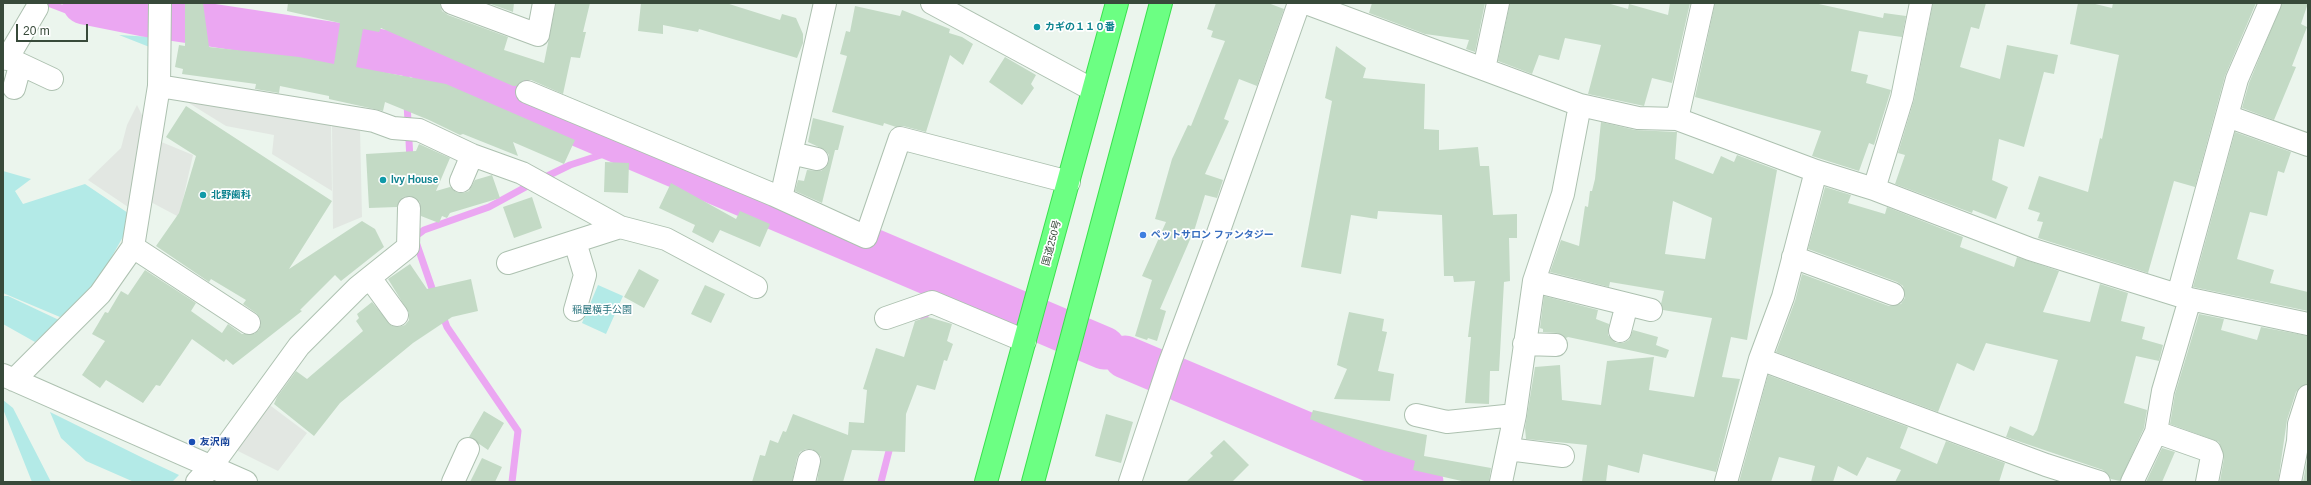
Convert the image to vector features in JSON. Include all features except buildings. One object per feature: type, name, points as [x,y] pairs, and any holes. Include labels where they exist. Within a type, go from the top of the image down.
[{"type":"highway","name":"国道250号","points":[[986,482],[1117,3]]},
{"type":"highway","points":[[1033,482],[1161,3]]},
{"type":"street","points":[[452,3],[538,35],[544,3]]},
{"type":"street","points":[[781,198],[825,3]]},
{"type":"street","points":[[932,3],[1093,90]]},
{"type":"street","points":[[1131,482],[1170,362],[1218,236],[1299,3]]},
{"type":"street","points":[[1306,3],[1580,105],[1638,118],[1677,119],[1816,171],[1874,189],[2030,249],[2184,297],[2308,324]]},
{"type":"street","points":[[1484,69],[1498,3]]},
{"type":"street","points":[[1677,119],[1703,3]]},
{"type":"street","points":[[1874,189],[1902,98],[1921,3]]},
{"type":"street","points":[[2132,482],[2156,432],[2163,391],[2184,297],[2237,79],[2270,3]]},
{"type":"street","points":[[160,4],[159,86],[133,247],[100,294],[8,378],[204,474],[246,482]]},
{"type":"street","points":[[14,88],[10,60],[37,8]]},
{"type":"street","points":[[10,60],[52,79]]},
{"type":"street","points":[[159,86],[374,121],[393,128],[419,130],[472,155],[522,173],[620,227],[666,239],[756,287]]},
{"type":"street","points":[[527,92],[781,198],[866,237],[900,138],[1069,182]]},
{"type":"street","points":[[1502,482],[1515,415],[1534,281],[1563,194],[1580,105]]},
{"type":"street","points":[[2227,116],[2308,145]]},
{"type":"street","points":[[791,153],[817,159]]},
{"type":"street","points":[[461,181],[472,155]]},
{"type":"street","points":[[1726,482],[1760,359],[1783,297],[1816,171]]},
{"type":"street","points":[[204,474],[299,346],[358,287],[370,278],[408,241],[409,208]]},
{"type":"street","points":[[508,263],[620,227]]},
{"type":"street","points":[[575,242],[585,275],[575,310]]},
{"type":"street","points":[[133,247],[248,323]]},
{"type":"street","points":[[1793,257],[1893,294]]},
{"type":"street","points":[[370,278],[397,315]]},
{"type":"street","points":[[1534,281],[1651,310]]},
{"type":"street","points":[[886,318],[932,302],[1026,337]]},
{"type":"street","points":[[1620,331],[1627,304]]},
{"type":"street","points":[[1524,344],[1556,345]]},
{"type":"street","points":[[1760,359],[2046,466],[2099,482]]},
{"type":"street","points":[[2290,482],[2298,441],[2299,424],[2308,396]]},
{"type":"street","points":[[1416,415],[1447,422],[1515,415]]},
{"type":"street","points":[[2156,432],[2210,451],[2212,456],[2207,482]]},
{"type":"street","points":[[453,482],[468,449]]},
{"type":"street","points":[[1508,449],[1563,456]]},
{"type":"street","points":[[804,482],[810,461]]},
{"type":"green space","points":[[119,35],[152,37],[152,48]]},
{"type":"green space","points":[[3,171],[31,179],[15,191],[23,204],[85,184],[131,215],[124,235],[93,290],[60,317],[3,293]]},
{"type":"green space","name":"稲屋横手公園","points":[[598,285],[623,296],[606,334],[582,323]]},
{"type":"green space","points":[[3,296],[8,296],[59,320],[35,342],[3,324]]},
{"type":"green space","points":[[3,400],[13,408],[51,482],[32,482],[3,409]]},
{"type":"green space","points":[[50,412],[179,475],[172,482],[134,482],[86,461],[61,438]]},
{"type":"shaded area","points":[[184,100],[331,125],[332,191],[272,154],[274,135],[226,126]]},
{"type":"shaded area","points":[[137,105],[146,123],[134,211],[88,180],[121,148],[127,125]]},
{"type":"shaded area","points":[[332,125],[360,128],[362,217],[333,229]]},
{"type":"shaded area","points":[[159,141],[193,155],[179,217],[147,200]]},
{"type":"shaded area","points":[[267,403],[307,433],[278,471],[236,450]]},
{"type":"waterway","points":[[48,3],[95,21],[240,36],[351,52],[406,70],[406,85]]},
{"type":"waterway","points":[[84,3],[144,15],[416,56],[1104,348]]},
{"type":"waterway","points":[[407,103],[410,160]]},
{"type":"waterway","points":[[412,239],[424,230],[489,207],[570,165],[607,153],[622,143]]},
{"type":"waterway","points":[[416,242],[435,297]]},
{"type":"waterway","points":[[922,327],[935,277]]},
{"type":"waterway","points":[[442,314],[447,327],[518,431],[512,482]]},
{"type":"waterway","points":[[1125,357],[1422,482]]},
{"type":"waterway","points":[[881,482],[891,443]]},
{"type":"place","name":"カギの１１０番","points":[[1037,27]]},
{"type":"place","name":"Ivy House","points":[[383,180]]},
{"type":"place","name":"北野歯科","points":[[203,195]]},
{"type":"place","name":"ペットサロン ファンタジー","points":[[1143,235]]},
{"type":"place","name":"友沢南","points":[[192,442]]}]
